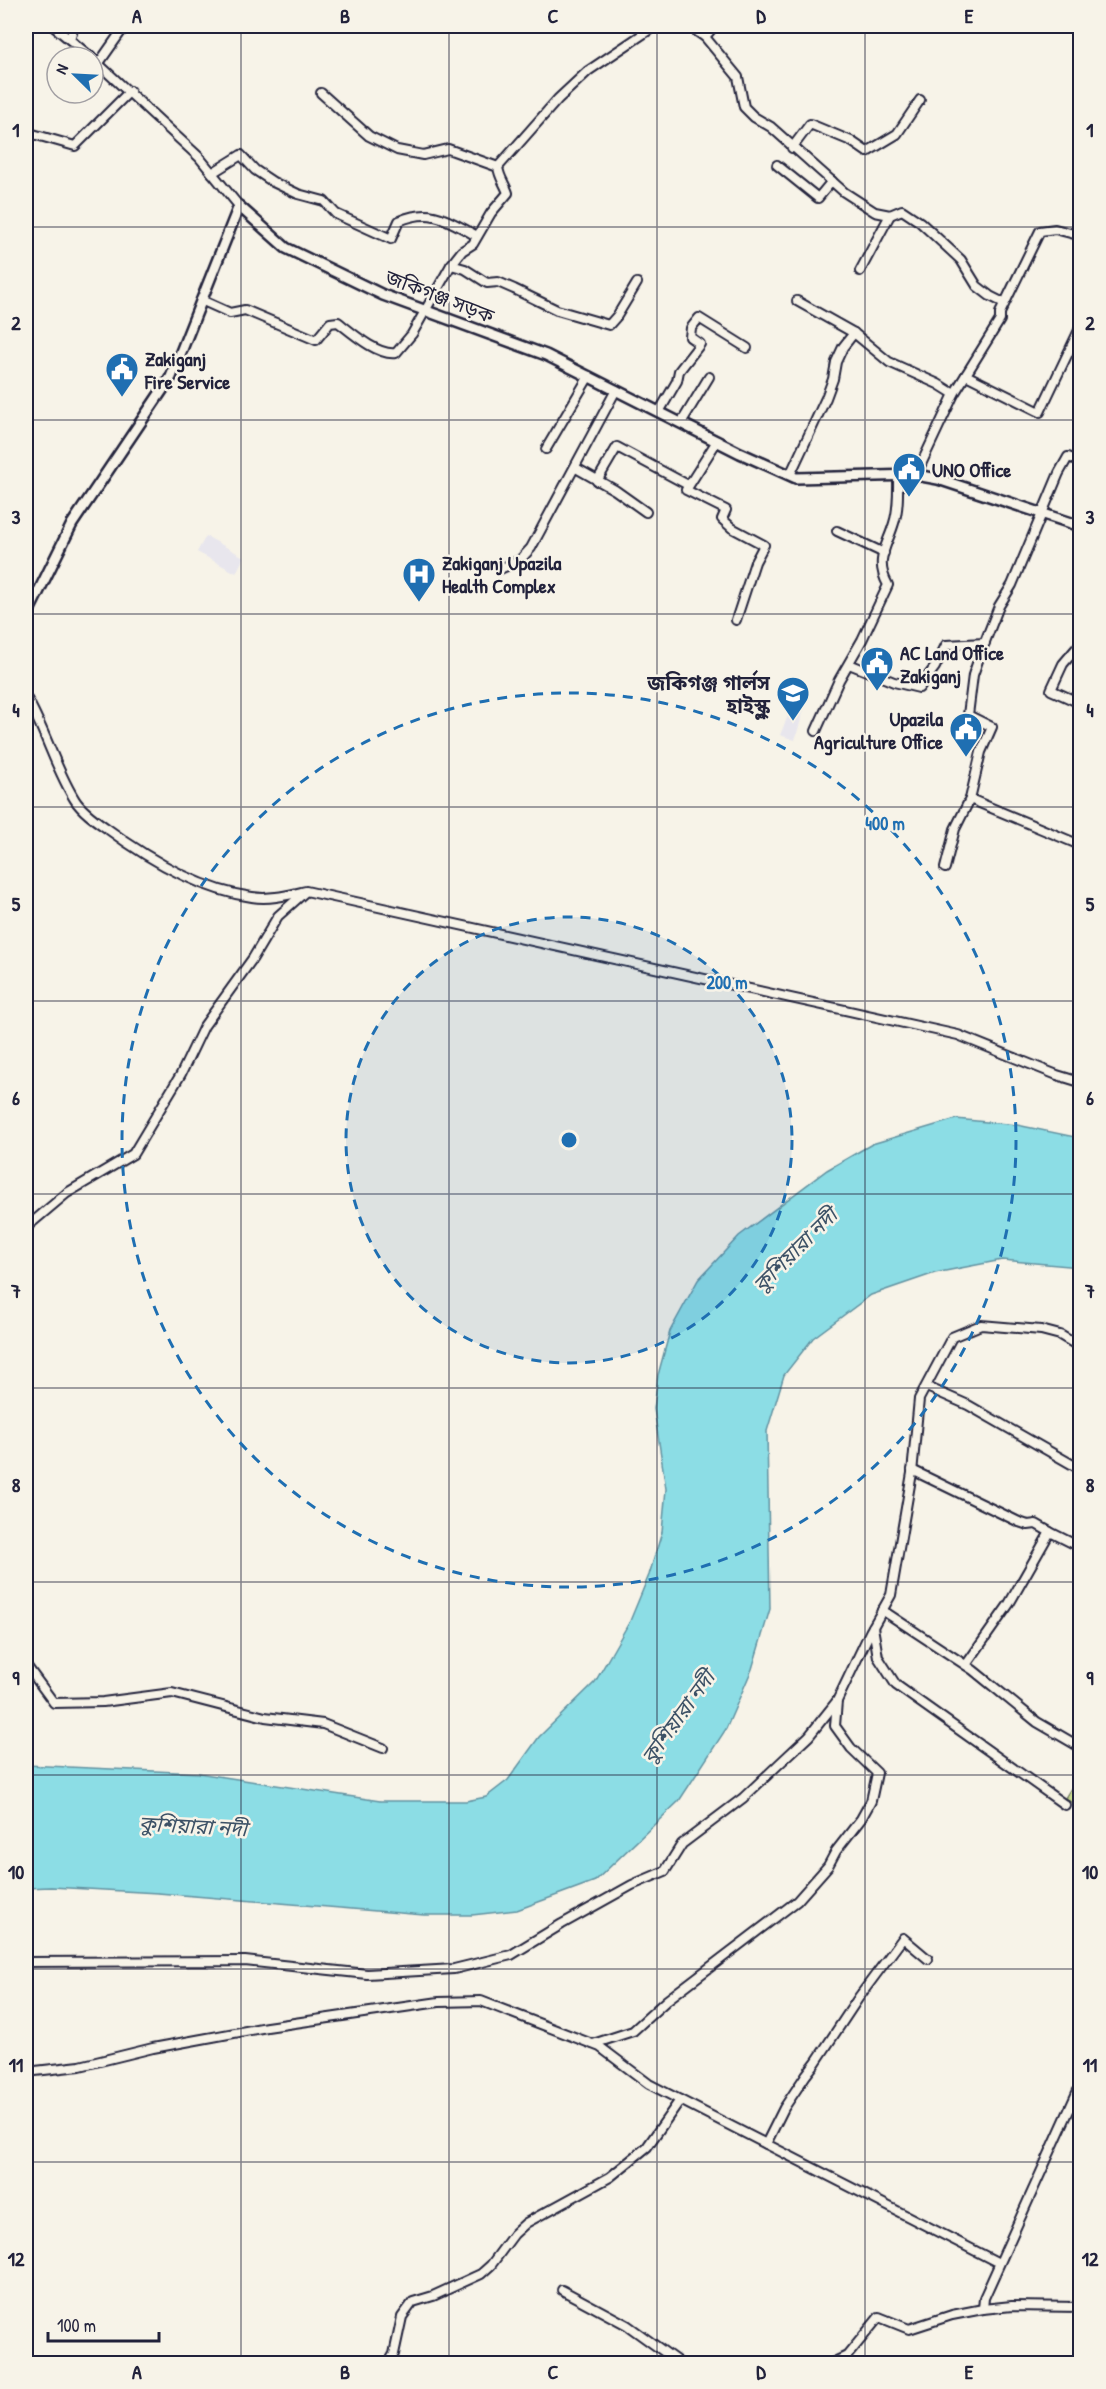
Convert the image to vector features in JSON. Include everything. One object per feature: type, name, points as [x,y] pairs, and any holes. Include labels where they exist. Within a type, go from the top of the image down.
[{"type":"main road","points":[[26,616],[72,524],[171,377],[239,206]]},
{"type":"main road","name":"জকিগঞ্জ সড়ক","points":[[239,206],[286,248],[383,295],[546,355],[796,478],[916,475],[938,479],[1080,526]]},
{"type":"street","points":[[53,26],[77,45]]},
{"type":"street","points":[[70,39],[74,26]]},
{"type":"street","points":[[105,48],[125,26]]},
{"type":"street","points":[[201,300],[230,313],[245,310],[316,340],[330,323],[338,322],[355,336],[387,354],[396,353],[412,334],[451,265],[462,251],[473,244],[491,213],[508,193],[498,167],[558,99],[588,71],[655,26]]},
{"type":"street","points":[[689,26],[705,37],[738,77],[744,107],[754,117],[771,128],[832,182],[875,212],[890,215],[902,210],[920,222],[962,260],[977,286],[1004,303]]},
{"type":"street","points":[[705,37],[714,26]]},
{"type":"street","points":[[105,69],[199,157],[239,206]]},
{"type":"street","points":[[26,132],[75,146],[130,91]]},
{"type":"street","points":[[321,93],[369,136],[397,150],[423,155],[447,149],[498,167]]},
{"type":"street","points":[[792,148],[810,124],[851,141],[867,152],[897,134],[920,100]]},
{"type":"street","points":[[212,173],[241,156],[255,170],[273,182],[298,194],[324,201],[336,214],[391,239],[399,221],[416,214],[440,216],[477,236]]},
{"type":"street","points":[[777,165],[818,198],[832,182]]},
{"type":"street","points":[[860,271],[890,215]]},
{"type":"street","points":[[916,475],[954,394],[1000,320],[999,313],[1040,231],[1055,229],[1078,235],[1080,233]]},
{"type":"street","points":[[451,265],[465,269],[487,283],[498,282],[557,310],[609,325],[637,283]]},
{"type":"street","points":[[797,301],[854,333],[889,362],[938,384],[954,394]]},
{"type":"street","points":[[659,412],[677,381],[679,371],[700,344],[690,337],[691,328],[699,318],[727,333],[747,348]]},
{"type":"street","points":[[966,375],[1040,412],[1080,328]]},
{"type":"street","points":[[790,475],[826,398],[836,362],[843,347],[854,333]]},
{"type":"street","points":[[546,449],[588,376]]},
{"type":"street","points":[[681,423],[708,377]]},
{"type":"street","points":[[500,569],[520,560],[531,548],[616,390]]},
{"type":"street","points":[[717,441],[686,490],[726,510],[722,519],[732,528],[764,545],[755,562],[736,620]]},
{"type":"street","points":[[597,481],[616,447],[688,485]]},
{"type":"street","points":[[945,868],[955,830],[970,799],[981,752],[992,727],[968,715],[973,675],[999,606],[1012,585],[1068,457],[1080,461]]},
{"type":"street","points":[[576,468],[615,490],[646,512]]},
{"type":"street","points":[[816,731],[839,680],[888,585],[883,576],[881,563],[895,522],[898,476]]},
{"type":"street","points":[[837,531],[884,553]]},
{"type":"street","points":[[849,664],[894,682],[919,688],[935,667],[946,645],[985,643]]},
{"type":"street","points":[[1080,644],[1063,664],[1051,690],[1080,703]]},
{"type":"street","points":[[26,697],[76,802],[94,819],[135,849],[194,880],[232,893],[254,897],[279,897],[306,891],[958,1035],[1080,1082]]},
{"type":"street","points":[[970,799],[1080,845]]},
{"type":"street","points":[[26,1231],[29,1225],[67,1193],[133,1154],[182,1074],[204,1026],[253,958],[278,916],[306,891]]},
{"type":"street","points":[[26,1962],[245,1961],[367,1974],[454,1969],[511,1955],[632,1885],[665,1871],[682,1844],[765,1778],[809,1736],[837,1701],[891,1595],[912,1470],[920,1399],[952,1337],[981,1325],[1041,1330],[1060,1335],[1080,1347]]},
{"type":"street","points":[[927,1387],[968,1405],[1080,1469]]},
{"type":"street","points":[[912,1470],[1000,1514],[1028,1525],[1036,1524],[1080,1547]]},
{"type":"street","points":[[966,1665],[1009,1604],[1050,1532]]},
{"type":"street","points":[[882,1610],[966,1665],[1038,1722],[1080,1747]]},
{"type":"street","points":[[873,1627],[878,1657],[896,1685],[1065,1806]]},
{"type":"street","points":[[26,1665],[54,1703],[103,1702],[172,1693],[265,1717],[323,1724],[383,1748]]},
{"type":"street","points":[[593,2044],[633,2031],[667,2000],[797,1901],[828,1866],[871,1801],[877,1773],[851,1748],[835,1726],[837,1701]]},
{"type":"street","points":[[766,2144],[784,2108],[859,1997],[903,1938],[928,1959]]},
{"type":"street","points":[[26,2072],[80,2066],[153,2048],[267,2027],[439,2002],[481,2001],[593,2044],[649,2084],[999,2263]]},
{"type":"street","points":[[983,2309],[984,2298],[999,2263],[1080,2086]]},
{"type":"street","points":[[388,2364],[394,2354],[402,2317],[413,2302],[433,2296],[481,2274],[526,2223],[610,2177],[647,2147],[680,2100]]},
{"type":"street","points":[[562,2290],[627,2325],[681,2364]]},
{"type":"street","points":[[830,2364],[847,2356],[879,2317],[909,2329],[952,2315],[983,2309],[1012,2306],[1080,2307]]},
{"type":"shaded area","points":[[206,536],[244,557],[236,573],[197,552]]},
{"type":"shaded area","name":"জকিগঞ্জ গার্লস হাইস্কুল","points":[[792,706],[804,709],[795,740],[780,735]]},
{"type":"green space","points":[[1080,1774],[1080,1808],[1065,1798]]},
{"type":"water","name":"কুশিয়ারা নদী","points":[[956,1119],[1017,1125],[1080,1138],[1080,1267],[1002,1260],[935,1273],[871,1295],[813,1338],[784,1375],[767,1431],[770,1609],[752,1669],[726,1729],[679,1801],[595,1881],[517,1910],[472,1915],[424,1915],[158,1893],[51,1887],[26,1888],[26,1765],[198,1773],[380,1801],[466,1801],[486,1797],[508,1780],[539,1737],[595,1682],[630,1621],[649,1575],[662,1532],[666,1489],[654,1409],[658,1375],[670,1331],[698,1280],[739,1236],[827,1170],[872,1144]]},
{"type":"place","name":"Zakiganj Fire Service","points":[[122,398]]},
{"type":"place","name":"UNO Office","points":[[909,498]]},
{"type":"place","name":"Zakiganj Upazila Health Complex","points":[[419,603]]},
{"type":"place","name":"AC Land Office Zakiganj","points":[[877,692]]},
{"type":"place","name":"জকিগঞ্জ গার্লস হাইস্কুল","points":[[793,722]]},
{"type":"place","name":"Upazila Agriculture Office","points":[[966,758]]}]
